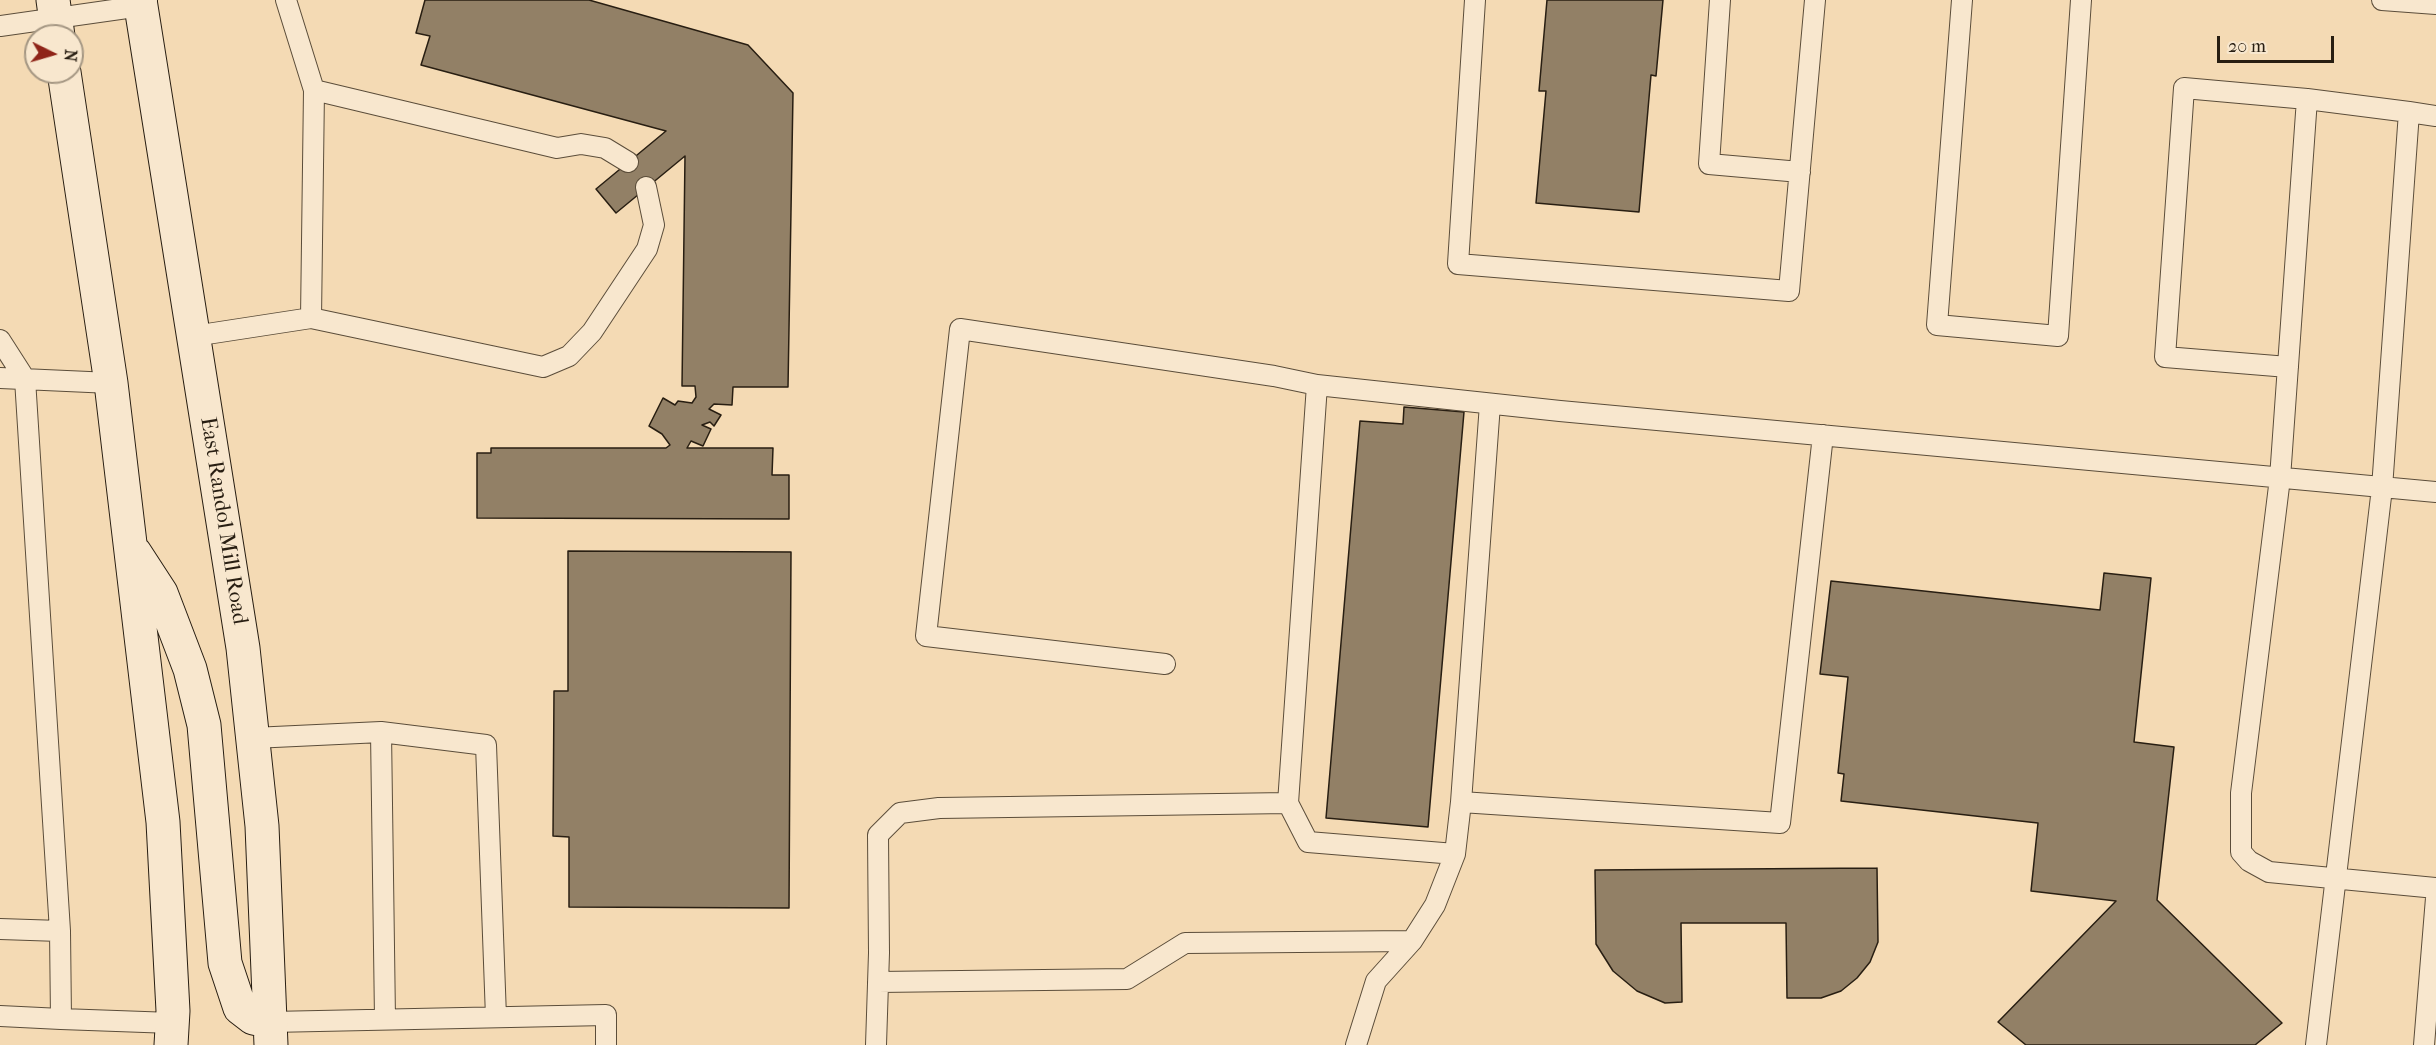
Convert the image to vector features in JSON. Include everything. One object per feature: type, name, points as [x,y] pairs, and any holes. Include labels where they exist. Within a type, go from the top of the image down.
[{"type":"main road","name":"East Randol Mill Road","points":[[143,2],[243,648],[262,826],[271,1033]]},
{"type":"main road","points":[[66,84],[111,383],[163,822],[172,1034]]},
{"type":"main road","points":[[131,546],[161,593],[190,669],[204,725],[225,963],[240,1008],[271,1033]]},
{"type":"lane","points":[[286,0],[314,90],[311,318]]},
{"type":"lane","points":[[1475,0],[1458,264],[1789,291],[1815,0]]},
{"type":"lane","points":[[1720,0],[1709,164],[1800,172]]},
{"type":"lane","points":[[1962,0],[1937,325],[2058,336],[2081,0]]},
{"type":"lane","points":[[2382,0],[2436,4]]},
{"type":"lane","points":[[0,26],[143,2]]},
{"type":"lane","points":[[2288,367],[2165,357],[2184,88],[2307,99],[2436,116]]},
{"type":"lane","points":[[314,90],[557,148],[581,144],[605,148],[628,162]]},
{"type":"lane","points":[[2307,99],[2280,478],[2241,793],[2241,852],[2249,861],[2269,872],[2436,888]]},
{"type":"lane","points":[[2316,1045],[2382,488],[2409,112]]},
{"type":"lane","points":[[194,336],[311,318],[543,367],[569,356],[592,332],[647,249],[654,225],[646,187]]},
{"type":"lane","points":[[1165,664],[926,636],[960,329],[1274,376],[1317,385],[1490,404],[2436,492]]},
{"type":"lane","points":[[0,340],[25,379],[60,931],[61,1019]]},
{"type":"lane","points":[[0,378],[111,383]]},
{"type":"lane","points":[[1317,385],[1288,802],[1308,842],[1455,854]]},
{"type":"lane","points":[[1356,1045],[1376,981],[1412,941],[1435,905],[1455,854],[1461,802],[1490,404]]},
{"type":"lane","points":[[1461,802],[1780,823],[1823,435]]},
{"type":"lane","points":[[381,732],[385,1019]]},
{"type":"lane","points":[[253,738],[381,732],[486,746],[496,1017]]},
{"type":"lane","points":[[876,1045],[878,835],[900,813],[939,808],[1288,802]]},
{"type":"lane","points":[[2424,1045],[2436,898]]},
{"type":"lane","points":[[0,929],[60,931]]},
{"type":"lane","points":[[878,982],[1127,979],[1185,942],[1412,941]]},
{"type":"lane","points":[[271,1033],[385,1019],[606,1015],[606,1045]]},
{"type":"lane","points":[[0,1016],[61,1019],[172,1034]]},
{"type":"building","points":[[425,0],[589,0],[748,45],[793,93],[788,387],[733,387],[732,405],[714,404],[709,409],[721,415],[714,426],[710,422],[702,425],[711,429],[703,446],[691,441],[687,448],[773,448],[772,475],[789,475],[789,519],[477,518],[477,453],[491,453],[491,448],[666,448],[670,445],[662,434],[649,426],[663,398],[675,405],[678,401],[692,403],[696,397],[695,386],[682,386],[685,156],[616,213],[596,189],[666,131],[421,65],[430,36],[416,33]]},
{"type":"building","points":[[1547,0],[1663,0],[1656,76],[1651,75],[1639,212],[1536,203],[1546,91],[1539,91]]},
{"type":"building","points":[[1404,407],[1464,412],[1428,827],[1326,818],[1360,421],[1403,424]]},
{"type":"building","points":[[568,551],[791,552],[789,908],[569,907],[569,837],[553,836],[554,691],[568,691]]},
{"type":"building","points":[[2104,573],[2151,578],[2134,742],[2174,747],[2157,900],[2282,1023],[2255,1045],[2026,1045],[1998,1022],[2116,901],[2031,891],[2038,823],[1841,801],[1844,774],[1838,773],[1848,677],[1820,674],[1831,581],[2100,610]]},
{"type":"building","points":[[1877,868],[1878,942],[1870,962],[1857,978],[1841,991],[1821,998],[1787,998],[1786,923],[1681,923],[1682,1002],[1665,1003],[1637,991],[1613,971],[1596,944],[1595,870]]}]
